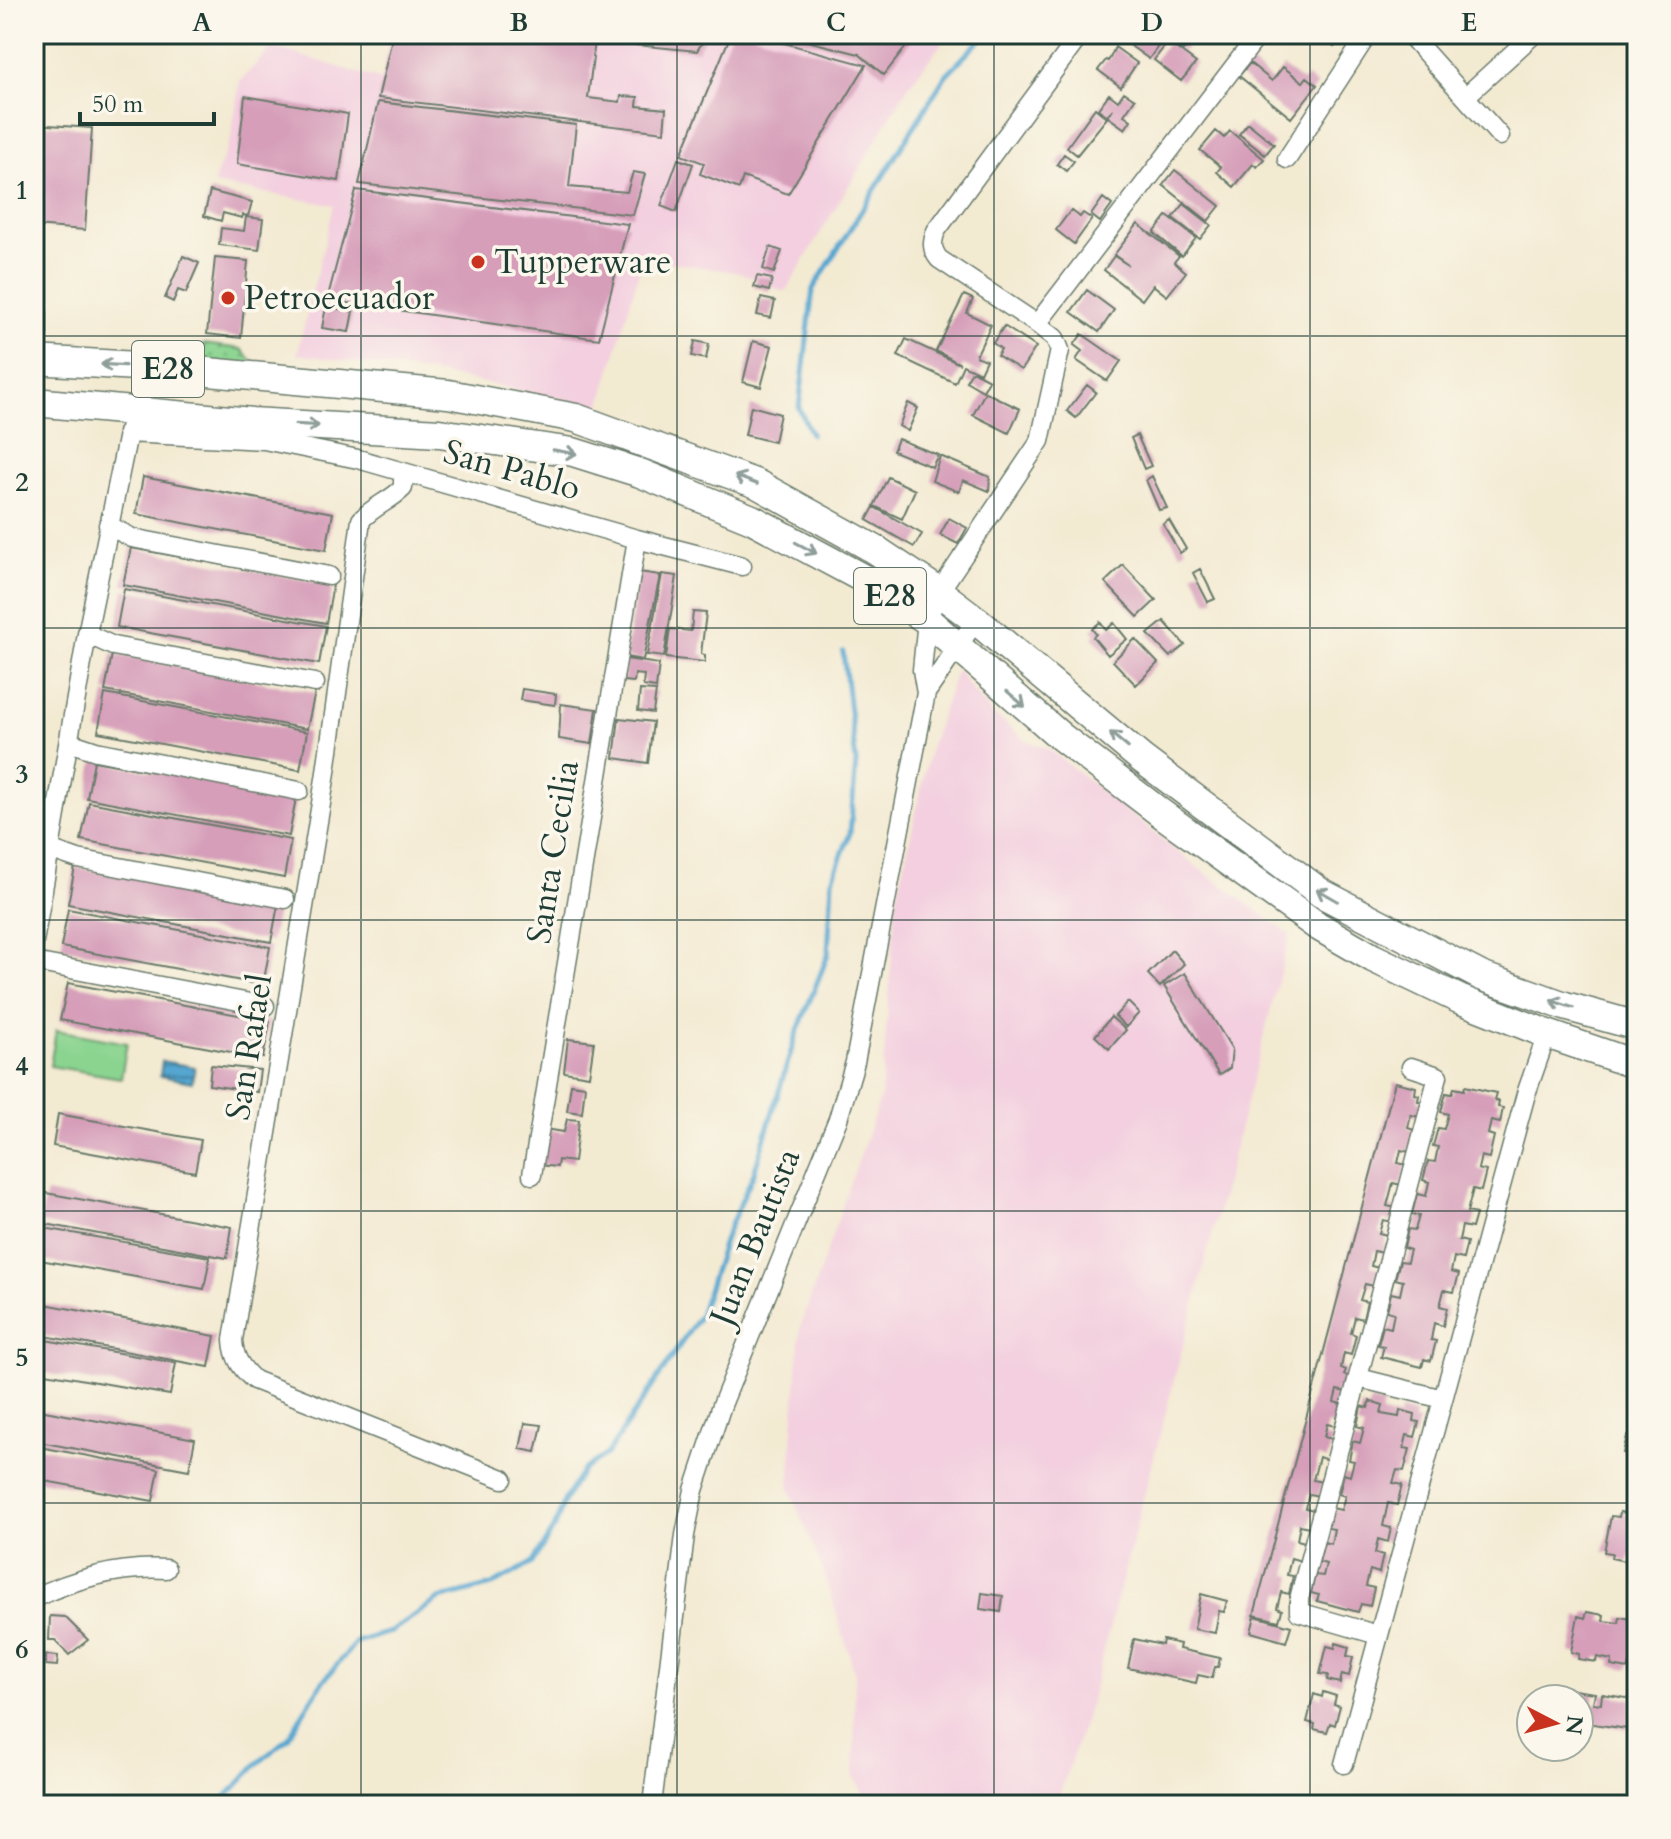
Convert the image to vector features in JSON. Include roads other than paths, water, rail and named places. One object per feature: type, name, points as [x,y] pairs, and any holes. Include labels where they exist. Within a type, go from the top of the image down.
[{"type":"main road","name":"E28","points":[[34,360],[154,367],[448,394],[576,418],[757,484],[876,550],[939,592],[1142,759],[1321,893],[1481,976],[1565,1006],[1637,1026]]},
{"type":"main road","points":[[257,378],[258,431]]},
{"type":"main road","name":"E28","points":[[34,402],[131,421],[258,431],[439,433],[573,452],[640,473],[752,519],[866,580],[927,620],[1060,736],[1316,925],[1412,977],[1547,1034],[1637,1065]]},
{"type":"street","points":[[1081,34],[936,231],[932,242],[933,251],[939,259],[1037,324],[1259,34]]},
{"type":"street","points":[[1287,159],[1368,34]]},
{"type":"street","points":[[1409,34],[1500,136]]},
{"type":"street","points":[[1465,97],[1534,34]]},
{"type":"street","name":"Juan Bautista","points":[[652,1805],[685,1535],[694,1490],[722,1405],[847,1094],[926,693],[922,670],[927,620],[939,592],[1040,441],[1060,350],[1055,338],[1037,324]]},
{"type":"street","points":[[34,942],[87,634],[131,421]]},
{"type":"street","name":"San Pablo","points":[[258,431],[742,566]]},
{"type":"street","name":"San Rafael","points":[[403,473],[403,488],[394,497],[375,506],[361,520],[325,779],[233,1340],[234,1354],[241,1368],[254,1380],[503,1479]]},
{"type":"street","points":[[108,525],[132,538],[329,576]]},
{"type":"street","name":"Santa Cecilia","points":[[532,1175],[637,539]]},
{"type":"street","name":"Juan Bautista","points":[[926,693],[976,620]]},
{"type":"street","points":[[87,634],[113,646],[315,683]]},
{"type":"street","points":[[69,742],[96,751],[299,791]]},
{"type":"street","points":[[49,849],[78,859],[285,899]]},
{"type":"street","points":[[34,962],[265,1006]]},
{"type":"street","points":[[1344,1764],[1526,1094],[1547,1034]]},
{"type":"street","points":[[1378,1635],[1299,1612],[1299,1599],[1438,1076],[1411,1067]]},
{"type":"street","points":[[1359,1378],[1443,1399]]},
{"type":"street","points":[[34,1598],[98,1575],[130,1569],[166,1569]]},
{"type":"water","points":[[162,1061],[195,1067],[192,1082],[160,1076]]},
{"type":"waterway","points":[[811,434],[799,408],[813,289],[946,75],[986,34]]},
{"type":"waterway","points":[[219,1805],[257,1764],[288,1738],[321,1684],[356,1642],[390,1632],[439,1599],[492,1585],[532,1563],[583,1470],[607,1454],[700,1315],[726,1235],[754,1173],[796,1035],[828,955],[832,881],[850,833],[856,762],[843,652]]},
{"type":"place","name":"Tupperware","points":[[478,262]]},
{"type":"place","name":"Petroecuador","points":[[228,298]]}]
